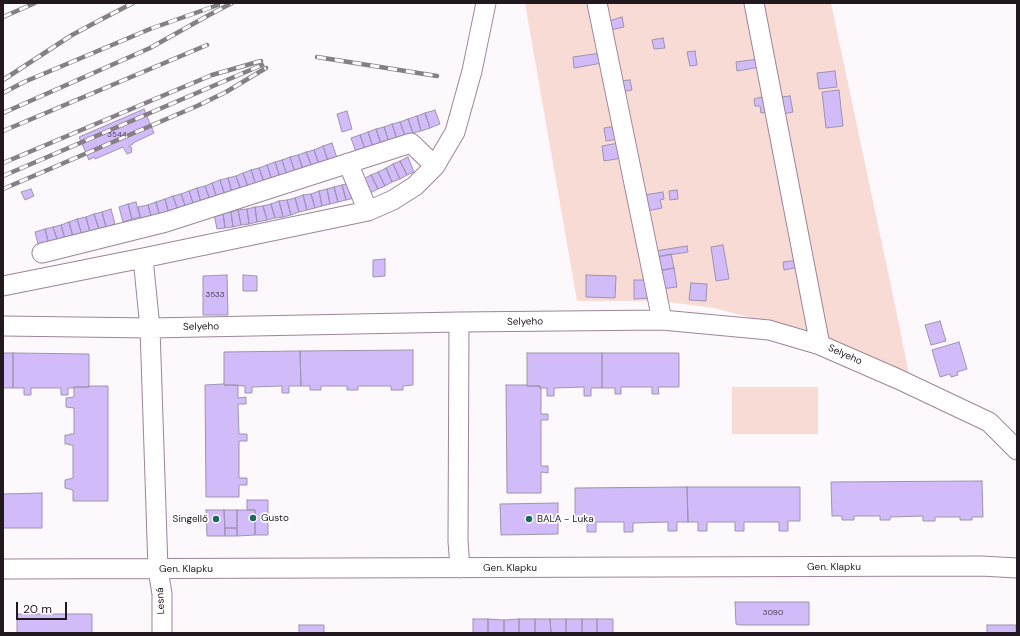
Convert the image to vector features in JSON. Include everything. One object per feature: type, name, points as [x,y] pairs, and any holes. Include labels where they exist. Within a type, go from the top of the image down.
[{"type":"street","points":[[3,286],[368,211],[393,200],[415,186],[435,166],[455,132],[472,71],[486,3]]},
{"type":"street","points":[[597,3],[662,320]]},
{"type":"street","points":[[754,3],[820,345]]},
{"type":"street","points":[[42,253],[166,222],[411,143],[435,166]]},
{"type":"street","points":[[348,163],[368,211]]},
{"type":"street","points":[[166,222],[174,252]]},
{"type":"street","name":"Lesná","points":[[144,258],[150,328],[158,569],[162,594],[162,633]]},
{"type":"street","name":"Selyeho","points":[[3,326],[150,328],[662,320],[769,330],[820,345],[898,379],[988,422],[1017,450]]},
{"type":"street","points":[[459,322],[458,541],[460,568]]},
{"type":"street","name":"Gen. Klapku","points":[[3,569],[957,566],[1017,568]]},
{"type":"shaded area","points":[[525,3],[831,3],[909,374],[816,335],[714,308],[660,301],[577,301]]},
{"type":"shaded area","points":[[732,387],[818,387],[818,434],[732,434]]},
{"type":"building","points":[[622,17],[624,27],[611,30],[609,21]]},
{"type":"building","points":[[663,38],[665,48],[654,49],[652,40]]},
{"type":"building","points":[[695,51],[697,65],[690,66],[687,52]]},
{"type":"building","points":[[601,53],[602,63],[574,68],[573,57]]},
{"type":"building","points":[[759,59],[760,67],[737,71],[736,62]]},
{"type":"building","points":[[835,71],[837,87],[819,89],[817,73]]},
{"type":"building","points":[[630,80],[632,90],[621,92],[619,81]]},
{"type":"building","points":[[839,90],[843,126],[826,128],[822,92]]},
{"type":"building","points":[[766,96],[769,112],[761,113],[760,106],[755,106],[754,99]]},
{"type":"building","points":[[790,96],[793,112],[783,114],[781,97]]},
{"type":"building","points":[[144,109],[154,133],[129,146],[131,147],[132,152],[127,154],[123,147],[95,159],[94,157],[89,160],[79,137]]},
{"type":"building","points":[[435,110],[440,124],[430,128],[425,113]]},
{"type":"building","points":[[347,111],[352,129],[342,132],[337,114]]},
{"type":"building","points":[[425,113],[430,128],[421,131],[417,116]]},
{"type":"building","points":[[417,116],[421,131],[413,133],[408,119]]},
{"type":"building","points":[[408,119],[413,133],[405,136],[400,122]]},
{"type":"building","points":[[400,122],[405,136],[397,139],[392,124]]},
{"type":"building","points":[[392,124],[397,139],[389,142],[384,127]]},
{"type":"building","points":[[617,126],[619,139],[606,141],[604,128]]},
{"type":"building","points":[[384,127],[389,142],[381,144],[376,129]]},
{"type":"building","points":[[376,129],[381,144],[373,147],[368,132]]},
{"type":"building","points":[[368,132],[373,147],[365,149],[360,135]]},
{"type":"building","points":[[360,135],[365,149],[356,152],[351,138]]},
{"type":"building","points":[[332,143],[337,158],[328,161],[323,146]]},
{"type":"building","points":[[619,143],[622,158],[604,161],[602,146]]},
{"type":"building","points":[[323,146],[328,161],[319,164],[314,150]]},
{"type":"building","points":[[314,150],[319,164],[312,167],[306,152]]},
{"type":"building","points":[[306,152],[312,167],[303,169],[298,155]]},
{"type":"building","points":[[298,155],[303,169],[295,172],[290,157]]},
{"type":"building","points":[[290,157],[295,172],[287,175],[282,160]]},
{"type":"building","points":[[408,157],[414,172],[407,175],[400,161]]},
{"type":"building","points":[[282,160],[287,175],[280,177],[275,162]]},
{"type":"building","points":[[400,161],[407,175],[400,179],[393,164]]},
{"type":"building","points":[[275,162],[280,177],[272,180],[267,165]]},
{"type":"building","points":[[393,164],[400,179],[392,182],[386,168]]},
{"type":"building","points":[[267,165],[272,180],[264,182],[259,168]]},
{"type":"building","points":[[259,168],[264,182],[256,185],[251,170]]},
{"type":"building","points":[[386,168],[392,182],[385,186],[378,172]]},
{"type":"building","points":[[251,170],[256,185],[248,187],[243,173]]},
{"type":"building","points":[[378,172],[385,186],[378,189],[371,175]]},
{"type":"building","points":[[243,173],[248,187],[241,190],[236,176]]},
{"type":"building","points":[[371,175],[378,189],[370,193],[363,179]]},
{"type":"building","points":[[236,176],[241,190],[232,193],[228,178]]},
{"type":"building","points":[[228,178],[232,193],[225,195],[220,180]]},
{"type":"building","points":[[220,180],[225,195],[217,198],[212,183]]},
{"type":"building","points":[[212,183],[217,198],[210,200],[205,186]]},
{"type":"building","points":[[350,183],[354,198],[346,200],[342,185]]},
{"type":"building","points":[[342,185],[346,200],[338,202],[334,187]]},
{"type":"building","points":[[205,186],[210,200],[201,203],[197,188]]},
{"type":"building","points":[[334,187],[338,202],[330,204],[327,189]]},
{"type":"building","points":[[197,188],[201,203],[194,206],[189,191]]},
{"type":"building","points":[[31,189],[34,196],[25,200],[21,192]]},
{"type":"building","points":[[327,189],[330,204],[322,206],[319,191]]},
{"type":"building","points":[[677,190],[678,199],[670,200],[669,191]]},
{"type":"building","points":[[189,191],[194,206],[186,208],[181,194]]},
{"type":"building","points":[[319,191],[322,206],[315,208],[311,194]]},
{"type":"building","points":[[663,192],[664,199],[660,200],[662,208],[647,211],[644,195]]},
{"type":"building","points":[[181,194],[186,208],[178,211],[173,196]]},
{"type":"building","points":[[311,194],[315,208],[307,210],[303,195]]},
{"type":"building","points":[[303,195],[307,210],[299,212],[295,198]]},
{"type":"building","points":[[173,196],[178,211],[169,214],[165,199]]},
{"type":"building","points":[[295,198],[299,212],[291,215],[287,200]]},
{"type":"building","points":[[165,199],[169,214],[160,217],[156,202]]},
{"type":"building","points":[[287,200],[291,215],[283,217],[279,201]]},
{"type":"building","points":[[279,201],[283,217],[275,218],[271,204]]},
{"type":"building","points":[[136,202],[140,217],[132,219],[128,204]]},
{"type":"building","points":[[156,202],[160,217],[152,219],[148,205]]},
{"type":"building","points":[[128,204],[132,219],[123,222],[119,207]]},
{"type":"building","points":[[271,204],[275,218],[267,220],[263,206]]},
{"type":"building","points":[[148,205],[152,219],[142,223],[138,207]]},
{"type":"building","points":[[263,206],[267,220],[257,222],[255,207]]},
{"type":"building","points":[[255,207],[257,222],[249,224],[247,209]]},
{"type":"building","points":[[111,209],[115,224],[106,227],[102,212]]},
{"type":"building","points":[[247,209],[249,224],[241,225],[238,210]]},
{"type":"building","points":[[238,210],[241,225],[233,227],[231,212]]},
{"type":"building","points":[[102,212],[106,227],[99,229],[94,214]]},
{"type":"building","points":[[231,212],[233,227],[225,228],[223,213]]},
{"type":"building","points":[[223,213],[225,228],[217,229],[214,214]]},
{"type":"building","points":[[94,214],[99,229],[90,232],[86,217]]},
{"type":"building","points":[[86,217],[90,232],[82,235],[77,219]]},
{"type":"building","points":[[77,219],[82,235],[73,237],[69,222]]},
{"type":"building","points":[[69,222],[73,237],[65,239],[61,225]]},
{"type":"building","points":[[61,225],[65,239],[58,242],[53,227]]},
{"type":"building","points":[[53,227],[58,242],[49,245],[45,229]]},
{"type":"building","points":[[45,229],[49,245],[39,248],[35,232]]},
{"type":"building","points":[[723,245],[729,279],[716,281],[711,247]]},
{"type":"building","points":[[687,246],[688,252],[656,257],[655,251]]},
{"type":"building","points":[[671,254],[674,268],[658,271],[656,257]]},
{"type":"building","points":[[385,259],[385,276],[373,277],[373,260]]},
{"type":"building","points":[[799,260],[800,267],[784,270],[783,262]]},
{"type":"building","points":[[674,268],[677,287],[661,289],[658,271]]},
{"type":"building","points":[[227,275],[228,315],[203,315],[203,276]]},
{"type":"building","points":[[243,275],[257,276],[257,291],[243,291]]},
{"type":"building","points":[[586,275],[616,276],[615,298],[586,297]]},
{"type":"building","points":[[634,280],[649,280],[651,298],[634,299]]},
{"type":"building","points":[[691,283],[707,284],[706,301],[689,300]]},
{"type":"building","points":[[940,321],[946,341],[931,345],[925,325]]},
{"type":"building","points":[[959,342],[967,369],[957,372],[958,375],[951,377],[950,374],[940,377],[932,350]]},
{"type":"building","points":[[413,350],[413,385],[403,386],[403,390],[391,390],[391,386],[358,386],[358,390],[347,390],[347,386],[321,386],[321,390],[310,390],[310,386],[301,386],[300,351]]},
{"type":"building","points":[[300,351],[301,386],[289,386],[289,393],[282,393],[282,386],[252,387],[252,393],[245,393],[245,386],[224,385],[224,352]]},
{"type":"building","points":[[3,353],[13,353],[13,388],[3,388]]},
{"type":"building","points":[[13,353],[89,354],[89,387],[68,388],[68,395],[61,395],[61,388],[31,388],[31,395],[24,395],[24,388],[13,388]]},
{"type":"building","points":[[527,353],[602,353],[602,388],[591,388],[591,396],[584,396],[584,387],[554,388],[554,396],[547,396],[547,388],[540,388],[540,386],[527,386]]},
{"type":"building","points":[[602,353],[679,353],[679,387],[658,387],[659,394],[652,394],[652,387],[621,387],[621,394],[615,394],[615,388],[602,388]]},
{"type":"building","points":[[205,385],[238,385],[238,398],[246,397],[246,404],[238,404],[239,434],[247,434],[247,441],[239,441],[239,478],[247,478],[247,485],[239,485],[239,497],[206,497]]},
{"type":"building","points":[[506,385],[540,386],[541,388],[541,414],[548,414],[548,420],[541,420],[541,466],[548,466],[548,473],[541,472],[541,493],[507,493]]},
{"type":"building","points":[[108,386],[108,501],[73,501],[73,490],[65,488],[65,480],[73,478],[73,445],[65,444],[65,435],[74,434],[74,408],[66,407],[66,398],[74,397],[74,387]]},
{"type":"building","points":[[982,481],[983,517],[972,517],[972,520],[960,520],[960,517],[935,517],[935,521],[923,521],[923,516],[890,517],[890,520],[880,520],[880,516],[854,516],[854,520],[842,520],[842,516],[832,516],[831,482]]},
{"type":"building","points":[[687,487],[688,522],[677,522],[677,531],[668,531],[668,522],[633,523],[633,532],[624,532],[624,522],[596,522],[596,532],[587,532],[587,523],[575,523],[575,488]]},
{"type":"building","points":[[687,487],[800,487],[800,521],[788,521],[788,531],[779,531],[779,522],[744,522],[744,531],[735,531],[735,522],[707,522],[707,531],[698,531],[698,522],[688,522]]},
{"type":"building","points":[[42,493],[42,528],[3,528],[3,494]]},
{"type":"building","points":[[247,500],[268,500],[268,535],[255,535],[255,510],[247,510]]},
{"type":"building","name":"BALA - Luka","points":[[558,503],[558,534],[501,535],[500,504]]},
{"type":"building","name":"Singellő","points":[[206,510],[224,510],[225,536],[207,536]]},
{"type":"building","points":[[224,510],[237,510],[237,528],[225,528]]},
{"type":"building","points":[[237,510],[255,510],[255,535],[237,536]]},
{"type":"building","points":[[225,528],[237,528],[237,536],[225,536]]},
{"type":"building","points":[[735,602],[809,602],[809,625],[736,624]]},
{"type":"building","points":[[17,614],[92,614],[92,633],[17,633]]},
{"type":"building","points":[[473,619],[488,619],[488,633],[473,633]]},
{"type":"building","points":[[488,619],[504,620],[504,633],[488,633]]},
{"type":"building","points":[[519,619],[535,619],[535,633],[519,633]]},
{"type":"building","points":[[519,619],[519,633],[504,633],[504,620]]},
{"type":"building","points":[[535,619],[550,619],[551,633],[535,633]]},
{"type":"building","points":[[550,619],[566,619],[566,633],[551,633]]},
{"type":"building","points":[[566,619],[582,619],[582,633],[566,633]]},
{"type":"building","points":[[582,619],[597,619],[597,633],[582,633]]},
{"type":"building","points":[[597,619],[613,619],[613,633],[597,633]]},
{"type":"building","points":[[299,625],[324,625],[324,633],[299,633]]},
{"type":"building","points":[[987,625],[1016,625],[1016,633],[987,633]]},
{"type":"railway","points":[[3,17],[35,3]]},
{"type":"railway","points":[[3,80],[72,35],[133,3]]},
{"type":"railway","points":[[3,113],[150,48],[232,3]]},
{"type":"railway","points":[[3,93],[24,82],[150,29],[218,5]]},
{"type":"railway","points":[[3,131],[207,45]]},
{"type":"railway","points":[[317,57],[437,76]]},
{"type":"railway","points":[[3,163],[212,75],[261,61]]},
{"type":"railway","points":[[3,176],[262,65]]},
{"type":"railway","points":[[3,189],[197,106],[226,92],[266,68]]},
{"type":"place","name":"Gusto","points":[[253,518]]},
{"type":"place","name":"Singellő","points":[[216,519]]},
{"type":"place","name":"BALA - Luka","points":[[529,519]]}]
